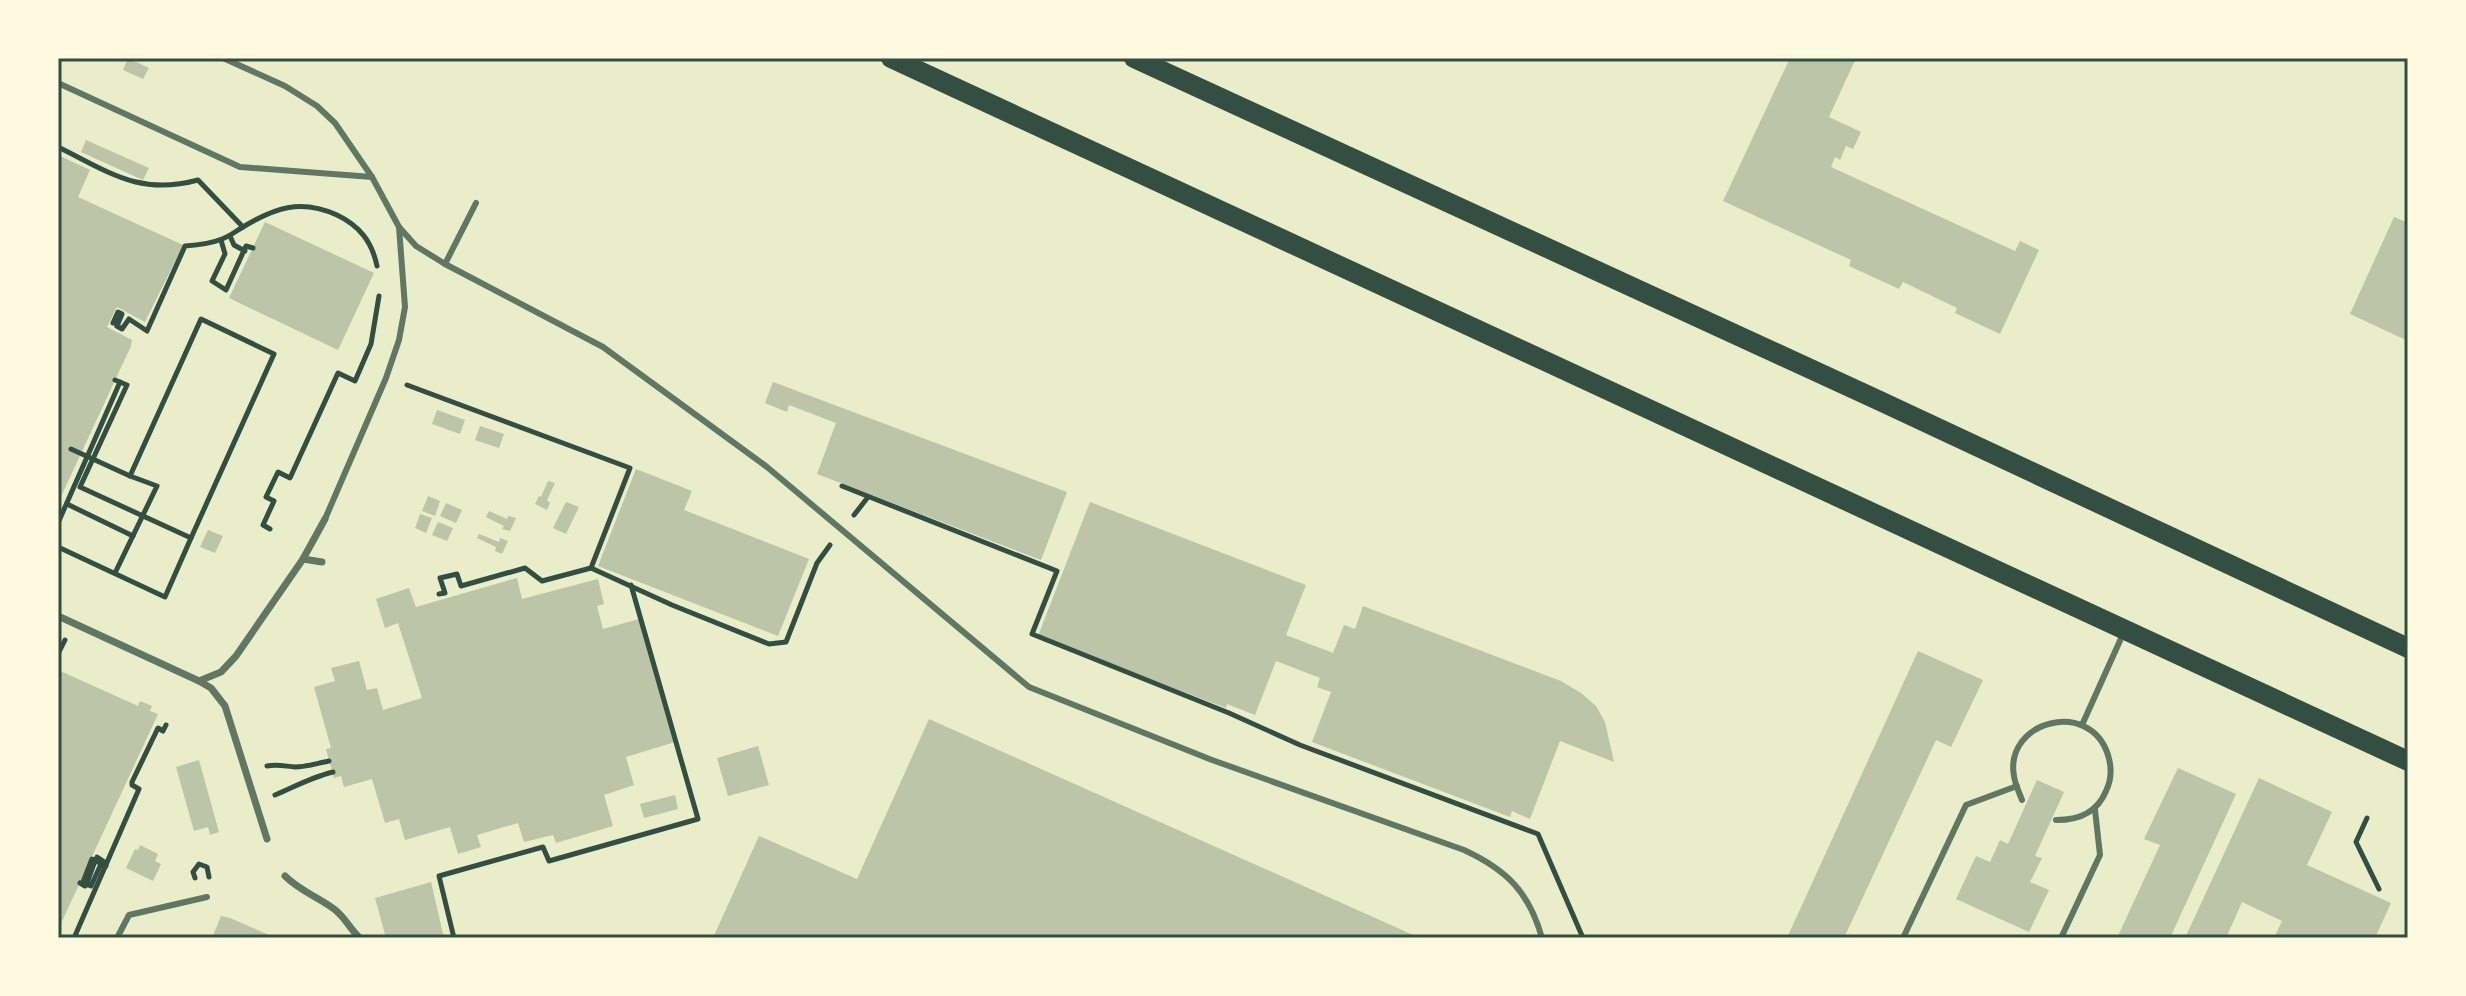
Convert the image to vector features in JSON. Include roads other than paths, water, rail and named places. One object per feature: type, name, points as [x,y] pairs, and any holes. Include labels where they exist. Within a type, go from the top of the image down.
[{"type":"main road","points":[[891,58],[2408,761]]},
{"type":"main road","points":[[1134,58],[2408,648]]},
{"type":"street","points":[[199,681],[228,666],[303,559],[325,519]]},
{"type":"street","points":[[303,559],[322,562]]},
{"type":"street","points":[[58,616],[211,688],[225,706],[267,839]]},
{"type":"street","points":[[285,876],[294,885],[334,909],[360,938]]},
{"type":"lane","points":[[223,58],[285,86],[317,106],[335,123],[372,177],[399,227],[416,246],[603,347],[767,467],[1029,687],[1212,760],[1487,861],[1510,879],[1535,913],[1542,938]]},
{"type":"lane","points":[[58,83],[240,167],[372,177]]},
{"type":"lane","points":[[445,264],[476,203]]},
{"type":"lane","points":[[325,519],[386,378],[399,340],[405,307],[399,227]]},
{"type":"lane","points":[[2082,725],[2125,631]]},
{"type":"lane","points":[[2022,800],[2013,774],[2015,756],[2023,741],[2037,728],[2066,721],[2082,725],[2105,745],[2111,767],[2110,784],[2095,810],[2100,855],[2061,938]]},
{"type":"lane","points":[[1903,938],[1966,805],[2017,786]]},
{"type":"lane","points":[[2056,820],[2074,818],[2095,810]]},
{"type":"lane","points":[[117,938],[129,915],[207,897]]}]
